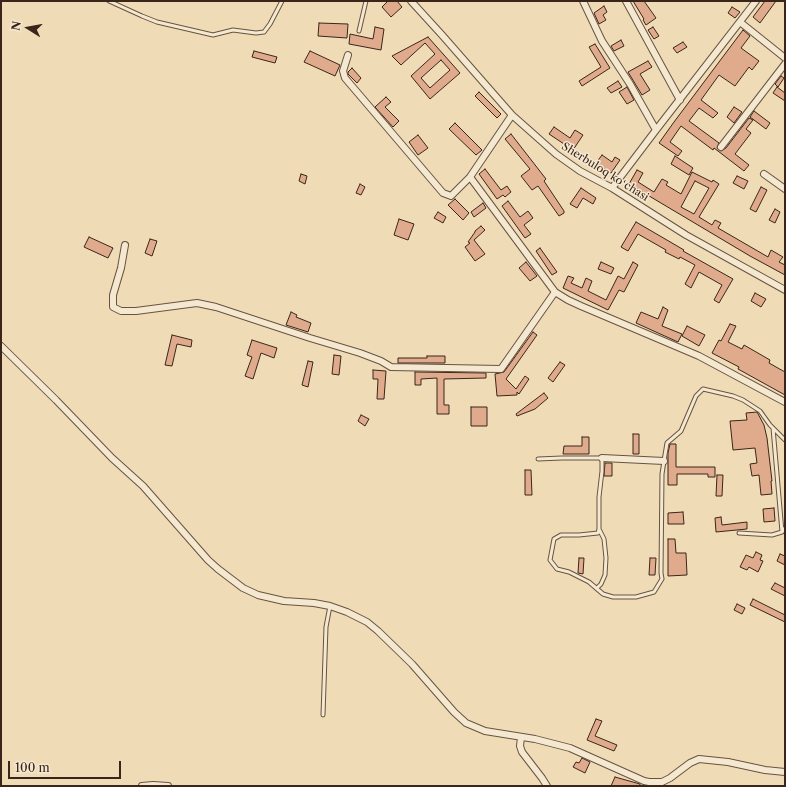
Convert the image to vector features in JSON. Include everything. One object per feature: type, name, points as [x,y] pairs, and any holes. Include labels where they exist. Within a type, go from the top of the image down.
[{"type":"street","name":"Sherbuloq koʻchasi","points":[[411,1],[512,115],[556,154],[580,171],[612,188],[686,235],[785,290]]},
{"type":"street","points":[[583,1],[602,41],[630,84],[656,130]]},
{"type":"street","points":[[626,1],[680,100]]},
{"type":"street","points":[[612,188],[756,1]]},
{"type":"street","points":[[740,22],[785,58]]},
{"type":"street","points":[[348,55],[343,71],[345,78],[443,193],[451,196],[470,177],[512,115]]},
{"type":"street","points":[[721,147],[785,64]]},
{"type":"street","points":[[764,174],[785,189]]},
{"type":"street","points":[[470,177],[556,292],[581,306],[699,356],[785,402]]},
{"type":"street","points":[[125,245],[121,268],[113,295],[113,307],[121,311],[197,304],[216,307],[360,353],[381,361],[391,367],[501,370],[556,292]]},
{"type":"street","points":[[1,346],[112,458],[143,486],[208,560],[218,569],[243,588],[258,595],[284,601],[314,603],[330,606],[356,616],[378,631],[425,677],[459,718],[485,731],[570,748],[649,782],[662,782],[690,763],[699,759],[728,762],[765,770],[785,772]]},
{"type":"street","points":[[602,458],[664,461]]},
{"type":"street","points":[[521,737],[520,746],[522,752],[547,786]]},
{"type":"street","points":[[142,786],[168,786]]},
{"type":"lane","points":[[109,1],[157,22],[213,35],[233,30],[256,33],[264,32],[282,1]]},
{"type":"lane","points":[[359,31],[366,1]]},
{"type":"lane","points":[[599,529],[598,532],[579,535],[562,534],[554,539],[550,560],[557,569],[569,572],[589,582],[603,594],[613,597],[636,597],[654,592],[662,579],[662,474],[667,443],[681,431],[696,396],[703,389],[733,396],[743,400],[760,411],[773,428],[785,440]]},
{"type":"lane","points":[[773,428],[782,532]]},
{"type":"lane","points":[[538,459],[602,458],[599,497],[599,529],[604,539],[606,558],[605,575],[601,584],[597,588]]},
{"type":"lane","points":[[739,533],[772,535],[782,532],[785,528]]},
{"type":"lane","points":[[323,715],[326,627],[330,606]]},
{"type":"building","points":[[388,1],[397,1],[402,7],[391,17],[382,7]]},
{"type":"building","points":[[633,1],[644,1],[656,18],[646,25]]},
{"type":"building","points":[[765,1],[776,1],[760,23],[753,17]]},
{"type":"building","points":[[604,6],[607,12],[603,15],[606,20],[599,24],[594,13]]},
{"type":"building","points":[[732,7],[740,12],[735,18],[728,13]]},
{"type":"building","points":[[319,23],[348,24],[347,38],[318,36]]},
{"type":"building","points":[[375,27],[384,29],[381,50],[349,44],[350,34],[373,39]]},
{"type":"building","points":[[653,27],[659,36],[654,39],[648,30]]},
{"type":"building","points":[[743,30],[750,36],[741,48],[759,61],[752,70],[749,67],[735,86],[719,75],[701,100],[718,113],[713,118],[699,108],[689,121],[719,143],[717,148],[721,151],[726,148],[749,118],[753,120],[746,129],[751,133],[735,154],[749,165],[744,171],[714,148],[713,150],[681,126],[670,142],[682,151],[678,156],[659,143]]},
{"type":"building","points":[[428,37],[460,73],[430,99],[411,76],[435,54],[425,43],[401,65],[392,56]],"holes":[[[441,60],[450,70],[430,88],[421,78]]]},
{"type":"building","points":[[621,40],[624,46],[614,51],[611,46]]},
{"type":"building","points":[[683,42],[687,47],[677,53],[673,48]]},
{"type":"building","points":[[595,44],[610,68],[582,86],[579,81],[601,67],[589,47]]},
{"type":"building","points":[[254,51],[277,57],[275,63],[252,57]]},
{"type":"building","points":[[310,51],[340,65],[335,76],[304,62]]},
{"type":"building","points":[[648,61],[652,67],[640,74],[650,90],[642,95],[628,72]]},
{"type":"building","points":[[352,68],[361,78],[357,83],[348,74]]},
{"type":"building","points":[[781,76],[784,78],[778,87],[775,84]]},
{"type":"building","points":[[618,81],[622,87],[611,93],[607,88]]},
{"type":"building","points":[[627,87],[634,100],[627,104],[619,92]]},
{"type":"building","points":[[777,87],[785,93],[785,101],[773,93]]},
{"type":"building","points":[[479,92],[501,114],[497,118],[475,96]]},
{"type":"building","points":[[386,97],[391,102],[385,107],[399,121],[393,127],[375,107]]},
{"type":"building","points":[[734,107],[742,112],[734,123],[727,117]]},
{"type":"building","points":[[754,111],[770,123],[766,129],[750,117]]},
{"type":"building","points":[[455,123],[482,150],[476,155],[449,129]]},
{"type":"building","points":[[554,127],[570,138],[575,130],[583,135],[573,150],[549,134]]},
{"type":"building","points":[[511,134],[546,179],[544,181],[564,213],[559,216],[538,186],[532,190],[521,176],[530,169],[505,139]]},
{"type":"building","points":[[418,135],[428,148],[418,155],[409,142]]},
{"type":"building","points":[[602,155],[612,162],[615,157],[620,160],[611,173],[596,163]]},
{"type":"building","points":[[675,156],[693,168],[689,175],[671,164]]},
{"type":"building","points":[[485,169],[501,190],[507,186],[511,192],[505,197],[503,195],[497,199],[479,174]]},
{"type":"building","points":[[637,170],[643,173],[638,182],[654,192],[662,179],[668,182],[666,185],[681,194],[692,172],[712,182],[713,180],[719,184],[699,217],[712,225],[715,220],[721,223],[718,228],[768,257],[771,250],[783,257],[779,262],[785,265],[785,275],[750,256],[629,184]],"holes":[[[695,181],[709,188],[694,214],[681,207]]]},
{"type":"building","points":[[301,174],[307,176],[305,184],[299,181]]},
{"type":"building","points":[[737,176],[748,181],[744,189],[733,183]]},
{"type":"building","points":[[360,184],[365,187],[361,195],[356,193]]},
{"type":"building","points":[[761,187],[767,190],[756,212],[750,209]]},
{"type":"building","points":[[581,188],[596,198],[593,204],[583,198],[577,208],[570,204]]},
{"type":"building","points":[[455,199],[469,213],[463,220],[448,205]]},
{"type":"building","points":[[508,201],[520,217],[528,211],[533,218],[524,225],[531,234],[525,238],[502,206]]},
{"type":"building","points":[[483,203],[486,208],[474,217],[471,212]]},
{"type":"building","points":[[775,209],[780,212],[775,223],[769,220]]},
{"type":"building","points":[[438,212],[446,217],[443,223],[434,218]]},
{"type":"building","points":[[399,219],[414,224],[408,240],[394,235]]},
{"type":"building","points":[[636,222],[733,279],[719,303],[714,300],[722,285],[699,272],[691,288],[685,284],[695,265],[680,257],[679,259],[665,252],[666,250],[638,234],[628,251],[621,247]]},
{"type":"building","points":[[481,226],[485,230],[474,240],[485,254],[475,261],[465,247],[470,243],[468,242],[475,231]]},
{"type":"building","points":[[89,237],[113,248],[108,258],[84,247]]},
{"type":"building","points":[[150,239],[157,241],[152,256],[145,253]]},
{"type":"building","points":[[540,248],[557,272],[552,275],[536,251]]},
{"type":"building","points":[[526,262],[537,276],[530,281],[519,268]]},
{"type":"building","points":[[601,262],[614,268],[611,274],[598,269]]},
{"type":"building","points":[[633,262],[638,265],[624,292],[619,290],[608,310],[563,288],[568,276],[574,278],[571,283],[582,288],[586,278],[592,281],[588,291],[606,300],[618,276],[624,279]]},
{"type":"building","points":[[755,293],[766,299],[761,307],[751,301]]},
{"type":"building","points":[[663,307],[668,310],[662,326],[682,334],[678,342],[636,323],[641,312],[658,319]]},
{"type":"building","points":[[291,312],[297,315],[296,317],[311,323],[308,332],[286,325]]},
{"type":"building","points":[[730,324],[736,326],[728,342],[742,349],[744,345],[770,360],[769,363],[785,372],[785,395],[738,369],[739,367],[712,353],[719,340],[721,341]]},
{"type":"building","points":[[687,326],[705,335],[699,346],[682,336]]},
{"type":"building","points":[[533,332],[537,335],[506,379],[516,389],[525,376],[529,379],[519,394],[517,392],[517,395],[497,396],[495,374],[504,372]]},
{"type":"building","points":[[172,335],[192,340],[191,347],[177,344],[172,366],[165,365]]},
{"type":"building","points":[[252,340],[277,348],[274,358],[261,353],[253,379],[245,376],[252,357],[247,355]]},
{"type":"building","points":[[334,355],[341,356],[339,375],[332,374]]},
{"type":"building","points":[[427,356],[445,356],[445,363],[398,363],[398,358],[427,358]]},
{"type":"building","points":[[308,361],[313,362],[308,387],[302,385]]},
{"type":"building","points":[[560,362],[565,365],[553,382],[548,378]]},
{"type":"building","points":[[373,370],[386,371],[384,399],[377,399],[378,379],[373,379]]},
{"type":"building","points":[[415,372],[486,373],[486,378],[444,379],[444,405],[449,405],[449,414],[437,414],[437,378],[421,379],[421,385],[415,385]]},
{"type":"building","points":[[544,393],[548,398],[535,409],[517,416],[516,414]]},
{"type":"building","points":[[471,407],[487,407],[487,426],[471,426]]},
{"type":"building","points":[[757,412],[764,425],[767,438],[772,494],[761,495],[759,475],[752,476],[750,464],[757,463],[755,448],[733,450],[730,421],[747,420],[746,413]]},
{"type":"building","points":[[361,415],[369,419],[365,426],[358,421]]},
{"type":"building","points":[[633,434],[639,434],[639,454],[633,454]]},
{"type":"building","points":[[582,437],[589,437],[589,454],[563,454],[564,446],[582,446]]},
{"type":"building","points":[[670,444],[676,444],[676,467],[715,467],[715,477],[708,477],[708,474],[677,474],[677,485],[668,485],[668,453]]},
{"type":"building","points":[[605,463],[612,463],[612,476],[604,476]]},
{"type":"building","points":[[525,470],[531,470],[532,495],[525,495]]},
{"type":"building","points":[[717,475],[723,475],[722,496],[716,496]]},
{"type":"building","points":[[774,508],[775,521],[764,522],[763,509]]},
{"type":"building","points":[[683,512],[684,524],[668,524],[668,513]]},
{"type":"building","points":[[721,517],[722,525],[747,522],[747,529],[716,532],[715,518]]},
{"type":"building","points":[[668,539],[675,539],[676,553],[686,553],[687,575],[668,576]]},
{"type":"building","points":[[756,552],[762,555],[760,560],[763,561],[758,572],[749,567],[747,570],[740,567],[746,555],[753,558]]},
{"type":"building","points":[[780,554],[785,556],[785,565],[777,561]]},
{"type":"building","points":[[579,558],[584,558],[583,574],[578,573]]},
{"type":"building","points":[[650,558],[656,558],[655,575],[649,575]]},
{"type":"building","points":[[775,583],[785,588],[785,596],[771,589]]},
{"type":"building","points":[[753,599],[785,615],[785,622],[750,605]]},
{"type":"building","points":[[737,604],[745,608],[742,614],[734,610]]},
{"type":"building","points":[[596,719],[602,721],[595,736],[617,745],[614,751],[587,740]]},
{"type":"building","points":[[582,758],[590,762],[585,773],[573,767],[576,762],[579,763]]},
{"type":"building","points":[[615,777],[640,784],[640,786],[611,786]]}]
